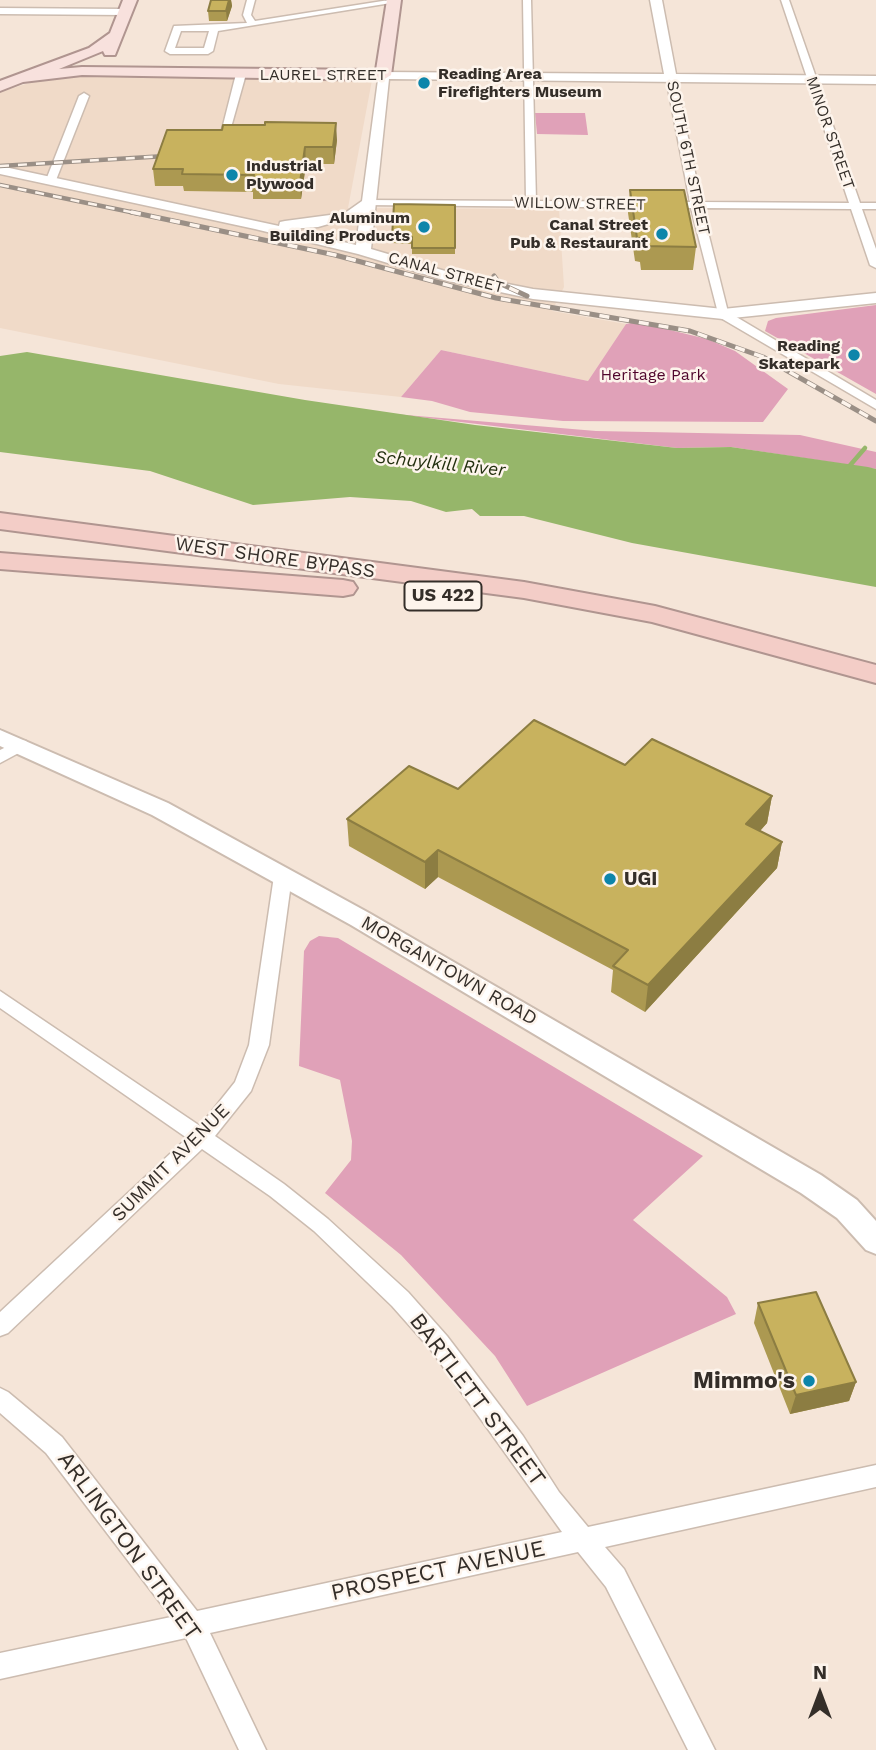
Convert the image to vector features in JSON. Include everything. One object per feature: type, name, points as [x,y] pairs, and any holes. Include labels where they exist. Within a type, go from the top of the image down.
[{"type":"highway","name":"WEST SHORE BYPASS","points":[[0,521],[576,600],[654,614],[876,674]]},
{"type":"highway","points":[[0,528],[173,544]]},
{"type":"highway","name":"WEST SHORE BYPASS","points":[[0,559],[452,596],[550,608],[686,634],[876,690]]},
{"type":"main road","points":[[383,75],[397,1]]},
{"type":"main road","points":[[104,71],[127,6]]},
{"type":"main road","points":[[0,86],[94,51],[115,36]]},
{"type":"main road","name":"LAUREL STREET","points":[[20,79],[59,72],[104,71],[383,75]]},
{"type":"main road","name":"MORGANTOWN ROAD","points":[[7,747],[127,793],[283,876],[811,1184],[871,1228]]},
{"type":"street","points":[[251,0],[247,15],[251,23]]},
{"type":"street","points":[[527,0],[526,76],[531,203]]},
{"type":"street","name":"SOUTH 6TH STREET","points":[[656,0],[696,205],[723,314]]},
{"type":"street","name":"MINOR STREET","points":[[785,0],[876,265]]},
{"type":"street","points":[[214,29],[208,51],[170,51],[177,29],[214,29],[397,1]]},
{"type":"street","points":[[0,11],[127,6]]},
{"type":"street","points":[[225,131],[241,74]]},
{"type":"street","points":[[363,251],[383,75]]},
{"type":"street","name":"LAUREL STREET","points":[[383,75],[876,80]]},
{"type":"street","points":[[51,180],[85,96]]},
{"type":"street","name":"CANAL STREET","points":[[0,170],[255,225],[363,251],[449,277],[513,291],[723,314],[876,405]]},
{"type":"street","points":[[255,225],[318,223],[350,216],[368,202]]},
{"type":"street","name":"WILLOW STREET","points":[[368,202],[876,206]]},
{"type":"street","points":[[723,314],[876,298]]},
{"type":"street","name":"SUMMIT AVENUE","points":[[0,1326],[222,1116],[253,1065],[283,876]]},
{"type":"street","name":"BARTLETT STREET","points":[[0,999],[202,1137],[321,1225],[400,1299],[447,1353],[515,1444],[551,1500],[615,1578],[702,1750]]},
{"type":"street","name":"ARLINGTON STREET","points":[[0,1399],[54,1445],[192,1625],[253,1750]]},
{"type":"street","name":"PROSPECT AVENUE","points":[[0,1666],[876,1476]]},
{"type":"shaded area","points":[[73,75],[372,80],[348,208],[559,209],[564,287],[552,311],[626,324],[588,381],[441,350],[401,397],[279,384],[0,328],[0,92],[39,80]]},
{"type":"green space","points":[[535,113],[585,113],[588,135],[537,134]]},
{"type":"green space","points":[[876,305],[876,394],[765,331],[768,321],[776,318]]},
{"type":"green space","name":"Heritage Park","points":[[637,322],[707,339],[735,351],[788,389],[763,422],[563,421],[470,412],[432,401],[401,397],[441,350],[588,381],[626,324]]},
{"type":"green space","points":[[394,414],[596,431],[800,435],[876,452],[876,469],[731,447],[677,448]]},
{"type":"green space","points":[[319,936],[338,938],[703,1156],[633,1220],[727,1297],[736,1314],[527,1406],[495,1356],[401,1255],[325,1193],[351,1160],[352,1141],[340,1080],[299,1066],[304,951],[310,941]]},
{"type":"water","name":"Schuylkill River","points":[[27,352],[305,400],[475,425],[677,448],[731,447],[876,469],[876,587],[632,543],[524,516],[480,516],[472,509],[446,512],[411,501],[350,497],[253,505],[150,471],[0,452],[0,356]]},
{"type":"building","points":[[211,0],[229,0],[226,11],[208,11]]},
{"type":"building","name":"Industrial Plywood","points":[[265,122],[336,123],[333,147],[305,147],[300,182],[252,181],[254,175],[182,174],[183,169],[153,169],[167,130],[222,130],[223,125],[265,125]]},
{"type":"building","points":[[630,190],[684,190],[696,247],[643,246],[642,238],[637,238]]},
{"type":"building","name":"Aluminum Building Products","points":[[394,204],[455,205],[455,248],[412,248],[412,237],[392,237]]},
{"type":"building","name":"UGI","points":[[534,720],[625,765],[652,739],[772,796],[746,824],[782,842],[648,985],[613,966],[628,950],[438,850],[425,862],[347,819],[409,766],[458,789]]},
{"type":"building","name":"Mimmo's","points":[[816,1292],[856,1382],[796,1395],[758,1303]]},
{"type":"waterway","points":[[846,470],[865,448]]},
{"type":"railway","points":[[0,166],[166,156]]},
{"type":"railway","points":[[0,185],[140,214]]},
{"type":"railway","points":[[131,212],[335,255],[496,298],[690,331],[763,357],[876,421]]},
{"type":"railway","points":[[494,276],[499,283],[527,296]]},
{"type":"place","name":"Reading Area Firefighters Museum","points":[[424,83]]},
{"type":"place","name":"Industrial Plywood","points":[[232,175]]},
{"type":"place","name":"Aluminum Building Products","points":[[424,227]]},
{"type":"place","name":"Canal Street Pub & Restaurant","points":[[662,234]]},
{"type":"place","name":"Reading Skatepark","points":[[854,355]]},
{"type":"place","name":"UGI","points":[[610,879]]},
{"type":"place","name":"Mimmo's","points":[[809,1381]]}]
